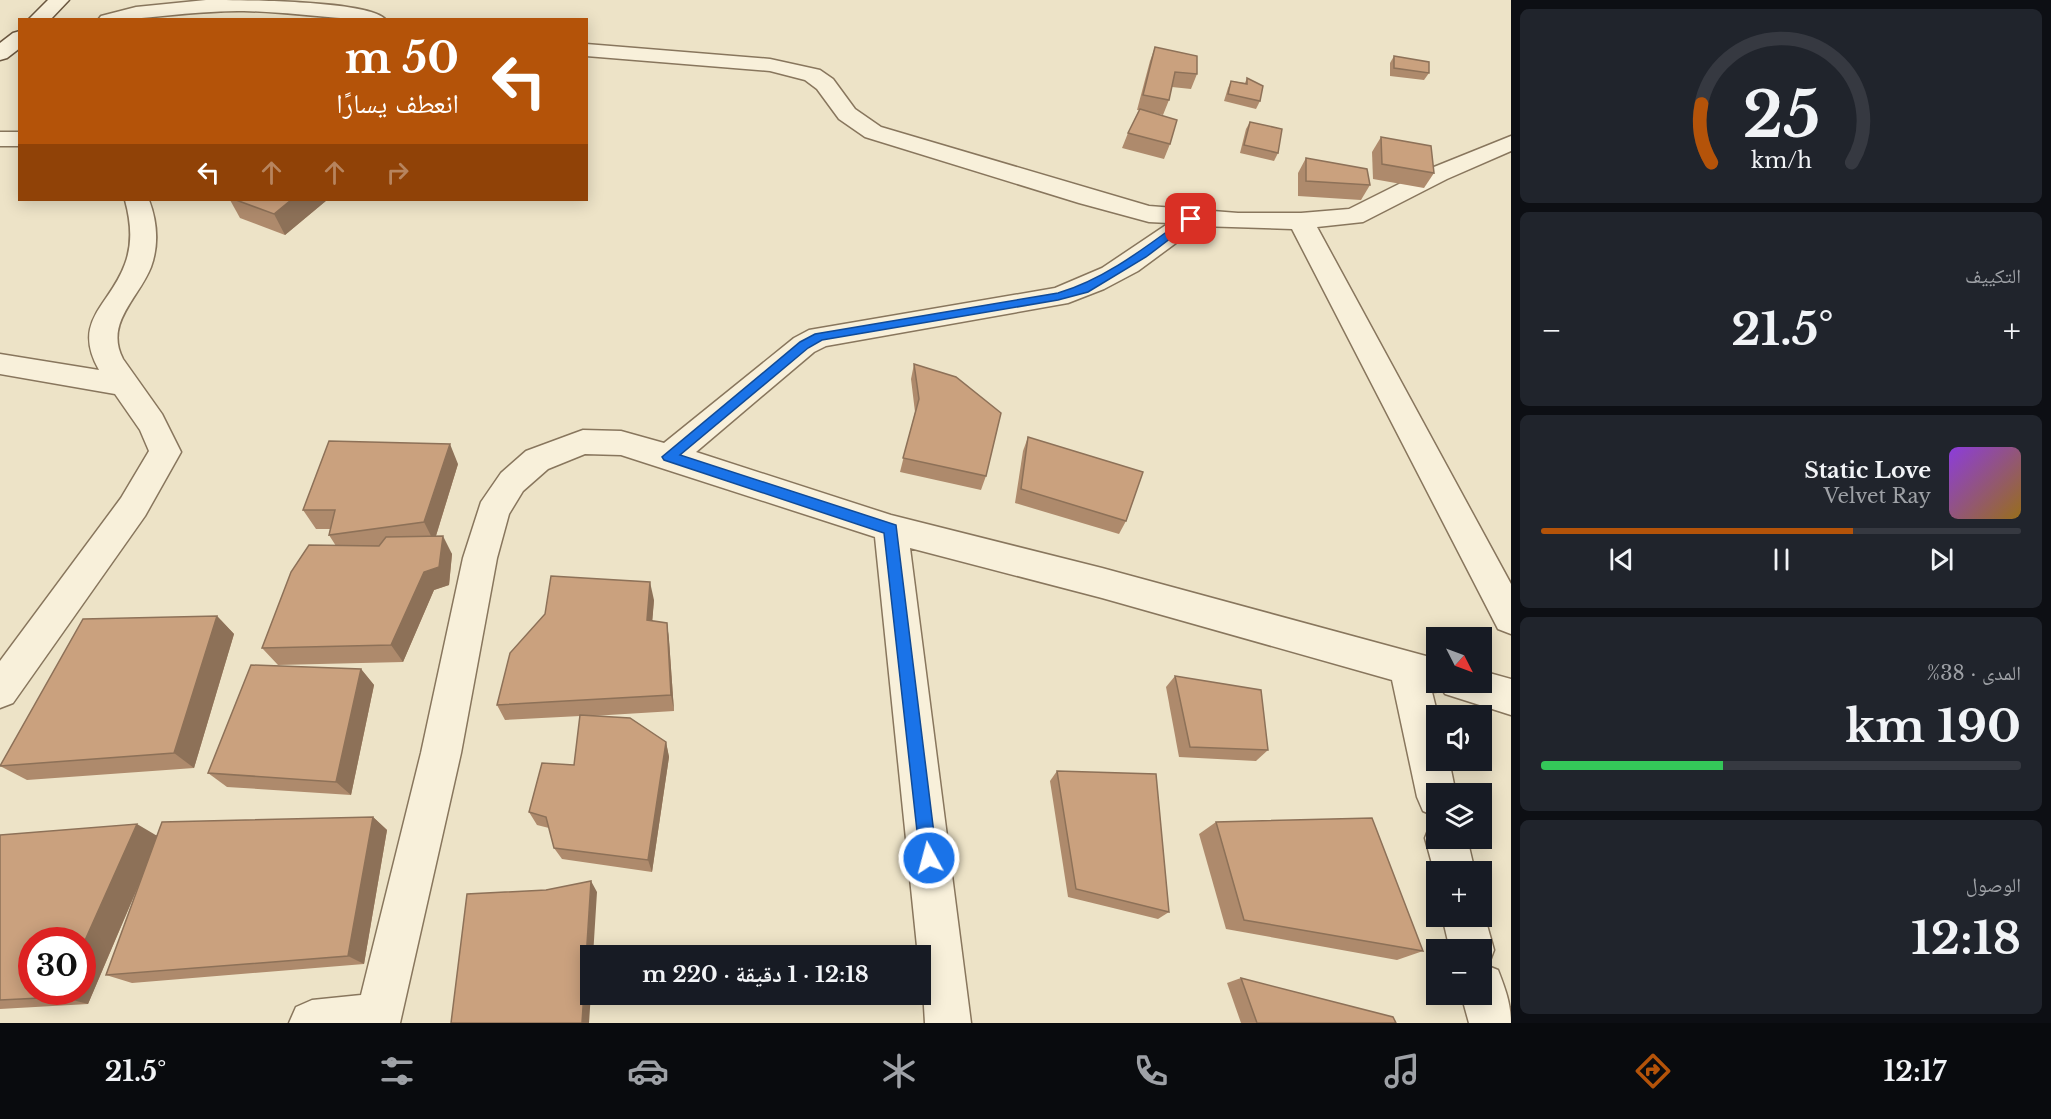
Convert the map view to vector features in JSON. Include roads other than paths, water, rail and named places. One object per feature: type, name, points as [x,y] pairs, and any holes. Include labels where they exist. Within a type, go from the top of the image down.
[{"type":"street","points":[[40,18],[59,0]]},
{"type":"street","points":[[116,18],[150,9],[233,4],[348,10],[370,18]]},
{"type":"street","points":[[588,50],[770,65],[812,75],[825,84],[847,114],[873,132],[1088,198],[1149,214],[1191,219],[1300,221],[1354,216],[1438,174],[1511,143]]},
{"type":"street","points":[[0,139],[18,139]]},
{"type":"street","points":[[0,692],[133,507],[165,452],[157,430],[104,353],[102,329],[110,308],[128,286],[142,258],[145,231],[137,201]]},
{"type":"street","points":[[669,457],[804,345],[819,337],[1058,297],[1084,289],[1142,255],[1191,219]]},
{"type":"street","points":[[1300,221],[1511,618]]},
{"type":"street","points":[[0,364],[127,385]]},
{"type":"street","points":[[312,1023],[378,1020],[441,753],[480,558],[493,511],[512,482],[537,460],[583,442],[621,443],[891,530],[1102,583],[1423,672],[1435,783]]},
{"type":"street","points":[[891,530],[948,1023]]},
{"type":"street","points":[[1492,692],[1511,697]]},
{"type":"street","points":[[1487,1005],[1492,1023]]}]
